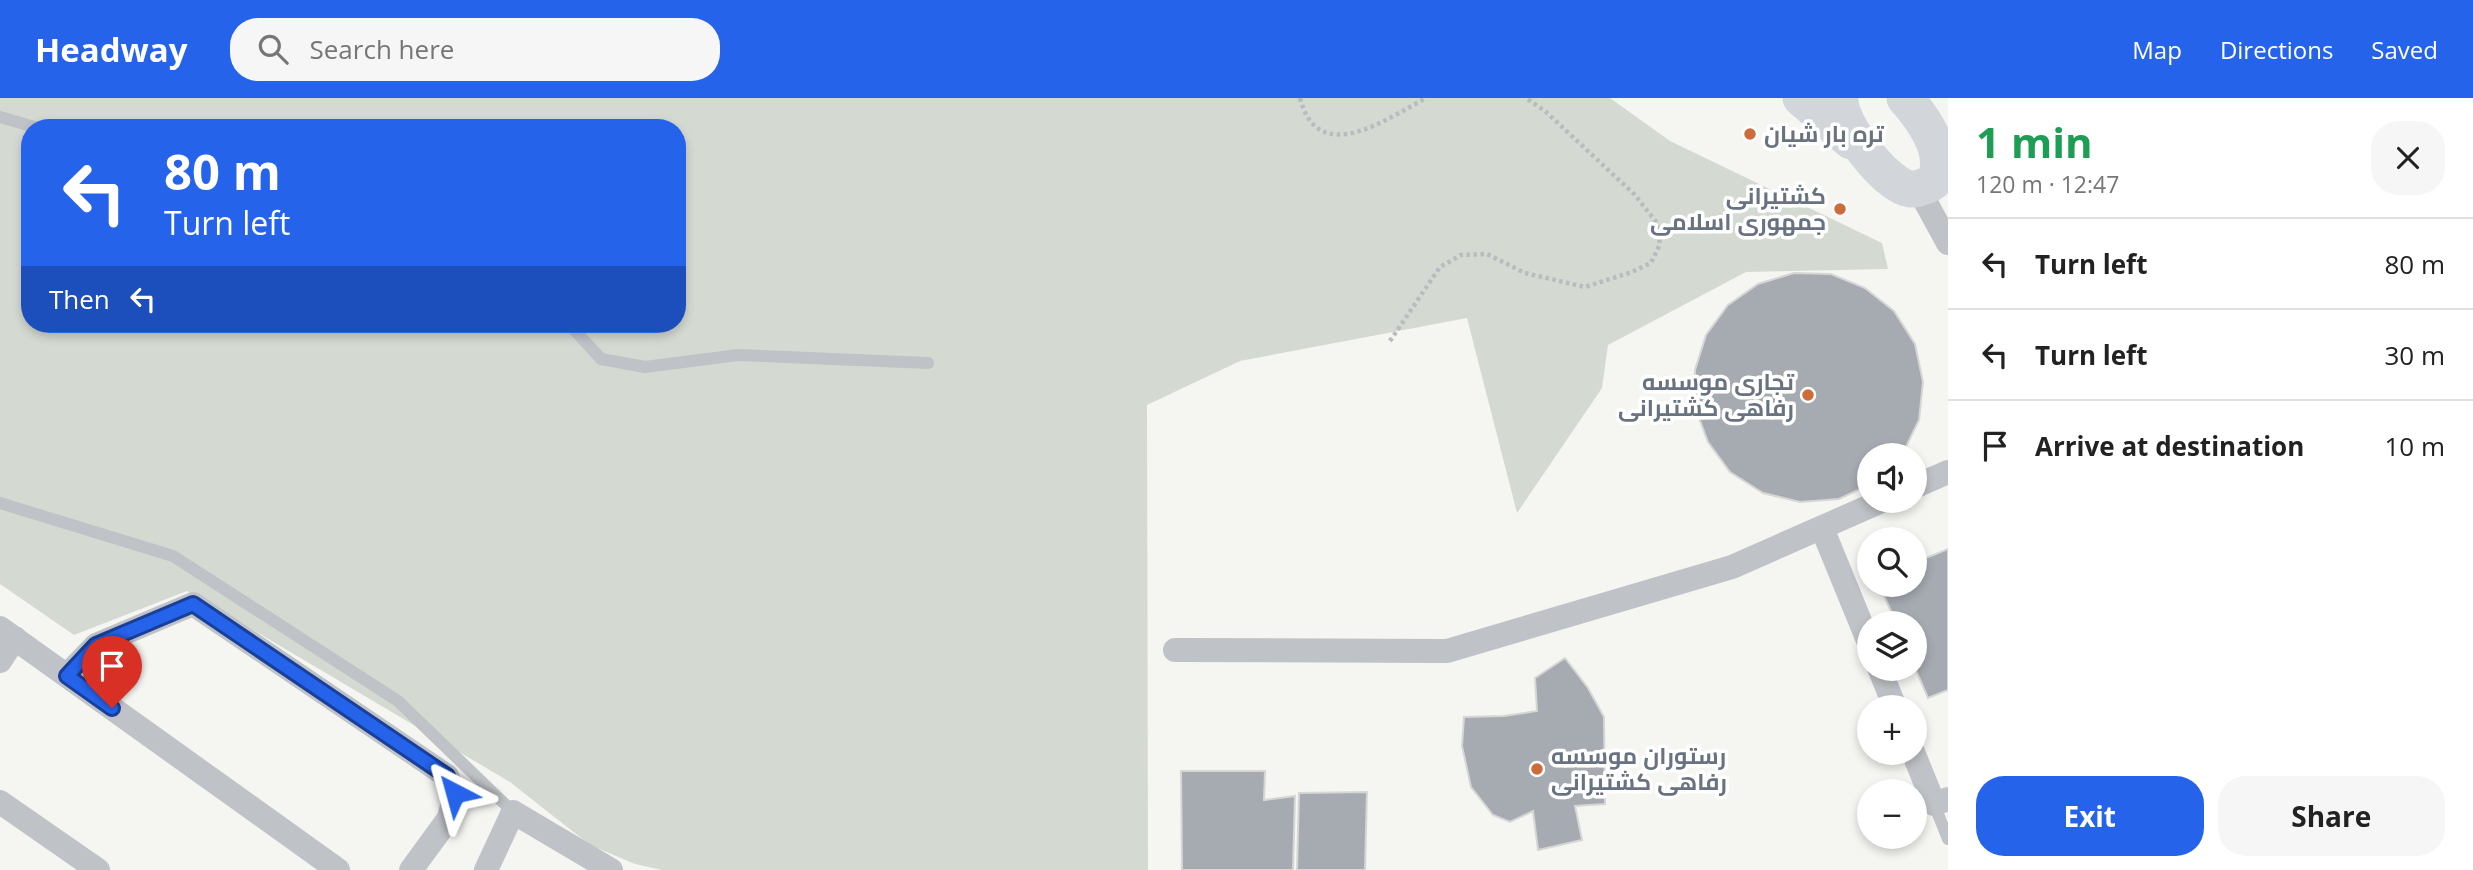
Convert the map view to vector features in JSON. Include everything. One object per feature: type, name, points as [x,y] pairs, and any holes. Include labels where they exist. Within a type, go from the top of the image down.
[{"type":"main road","points":[[1801,98],[1902,186],[1933,187],[1943,168],[1945,156],[1941,134],[1905,98]]},
{"type":"main road","points":[[1840,98],[1842,118],[1865,152]]},
{"type":"street","points":[[1933,187],[1948,243]]},
{"type":"street","points":[[1927,481],[1948,472]]},
{"type":"street","points":[[1175,650],[1447,651],[1732,567],[1857,512]]},
{"type":"street","points":[[1822,527],[1857,613]]},
{"type":"street","points":[[67,676],[96,645],[193,604],[447,776],[455,793],[449,818],[411,870]]},
{"type":"street","points":[[0,661],[7,633],[338,870]]},
{"type":"street","points":[[1920,765],[1941,802]]},
{"type":"street","points":[[0,802],[98,870]]},
{"type":"street","points":[[486,870],[513,812],[611,870]]},
{"type":"lane","points":[[0,117],[21,123]]},
{"type":"lane","points":[[577,333],[601,359],[645,367],[738,355],[928,363]]},
{"type":"lane","points":[[0,503],[173,556],[398,701],[513,812]]},
{"type":"lane","points":[[1941,802],[1948,839]]},
{"type":"path","points":[[1300,98],[1305,117],[1321,133],[1342,136],[1376,125],[1426,98]]},
{"type":"path","points":[[1390,341],[1440,267],[1461,255],[1487,254],[1525,273],[1585,287],[1651,263],[1660,244],[1657,223],[1634,194],[1545,111],[1526,98]]},
{"type":"shaded area","points":[[0,98],[1610,98],[1670,141],[1882,243],[1888,269],[1746,272],[1608,345],[1602,388],[1517,513],[1467,318],[1240,361],[1147,405],[1148,870],[662,870],[635,864],[590,845],[510,782],[187,591],[74,635],[0,584]]},
{"type":"building","name":"تجاری موسسه رفاهی کشتیرانی","points":[[1794,273],[1831,274],[1865,288],[1894,311],[1915,344],[1923,382],[1919,420],[1908,443],[1857,443],[1857,491],[1839,499],[1800,502],[1763,493],[1730,472],[1708,442],[1695,407],[1695,370],[1706,335],[1728,305],[1758,284]]},
{"type":"building","points":[[1948,549],[1948,690],[1928,698],[1921,681],[1927,681],[1927,611],[1891,611],[1885,597],[1927,597],[1927,558]]},
{"type":"building","name":"رستوران موسسه رفاهی کشتیرانی","points":[[1565,658],[1588,688],[1604,717],[1605,804],[1575,806],[1582,840],[1538,850],[1533,811],[1510,822],[1493,815],[1471,787],[1462,746],[1464,717],[1504,716],[1537,711],[1535,678]]},
{"type":"building","points":[[1181,771],[1265,771],[1264,800],[1295,796],[1293,870],[1182,870]]},
{"type":"building","points":[[1367,792],[1365,870],[1297,870],[1299,793]]},
{"type":"place","name":"تره بار شیان","points":[[1750,134]]},
{"type":"place","name":"کشتیرانی جمهوری اسلامی","points":[[1840,209]]},
{"type":"place","name":"تجاری موسسه رفاهی کشتیرانی","points":[[1808,395]]},
{"type":"place","name":"رستوران موسسه رفاهی کشتیرانی","points":[[1537,769]]},
{"type":"route","points":[[112,708],[67,676],[96,645],[193,604],[447,776],[455,793]]}]
